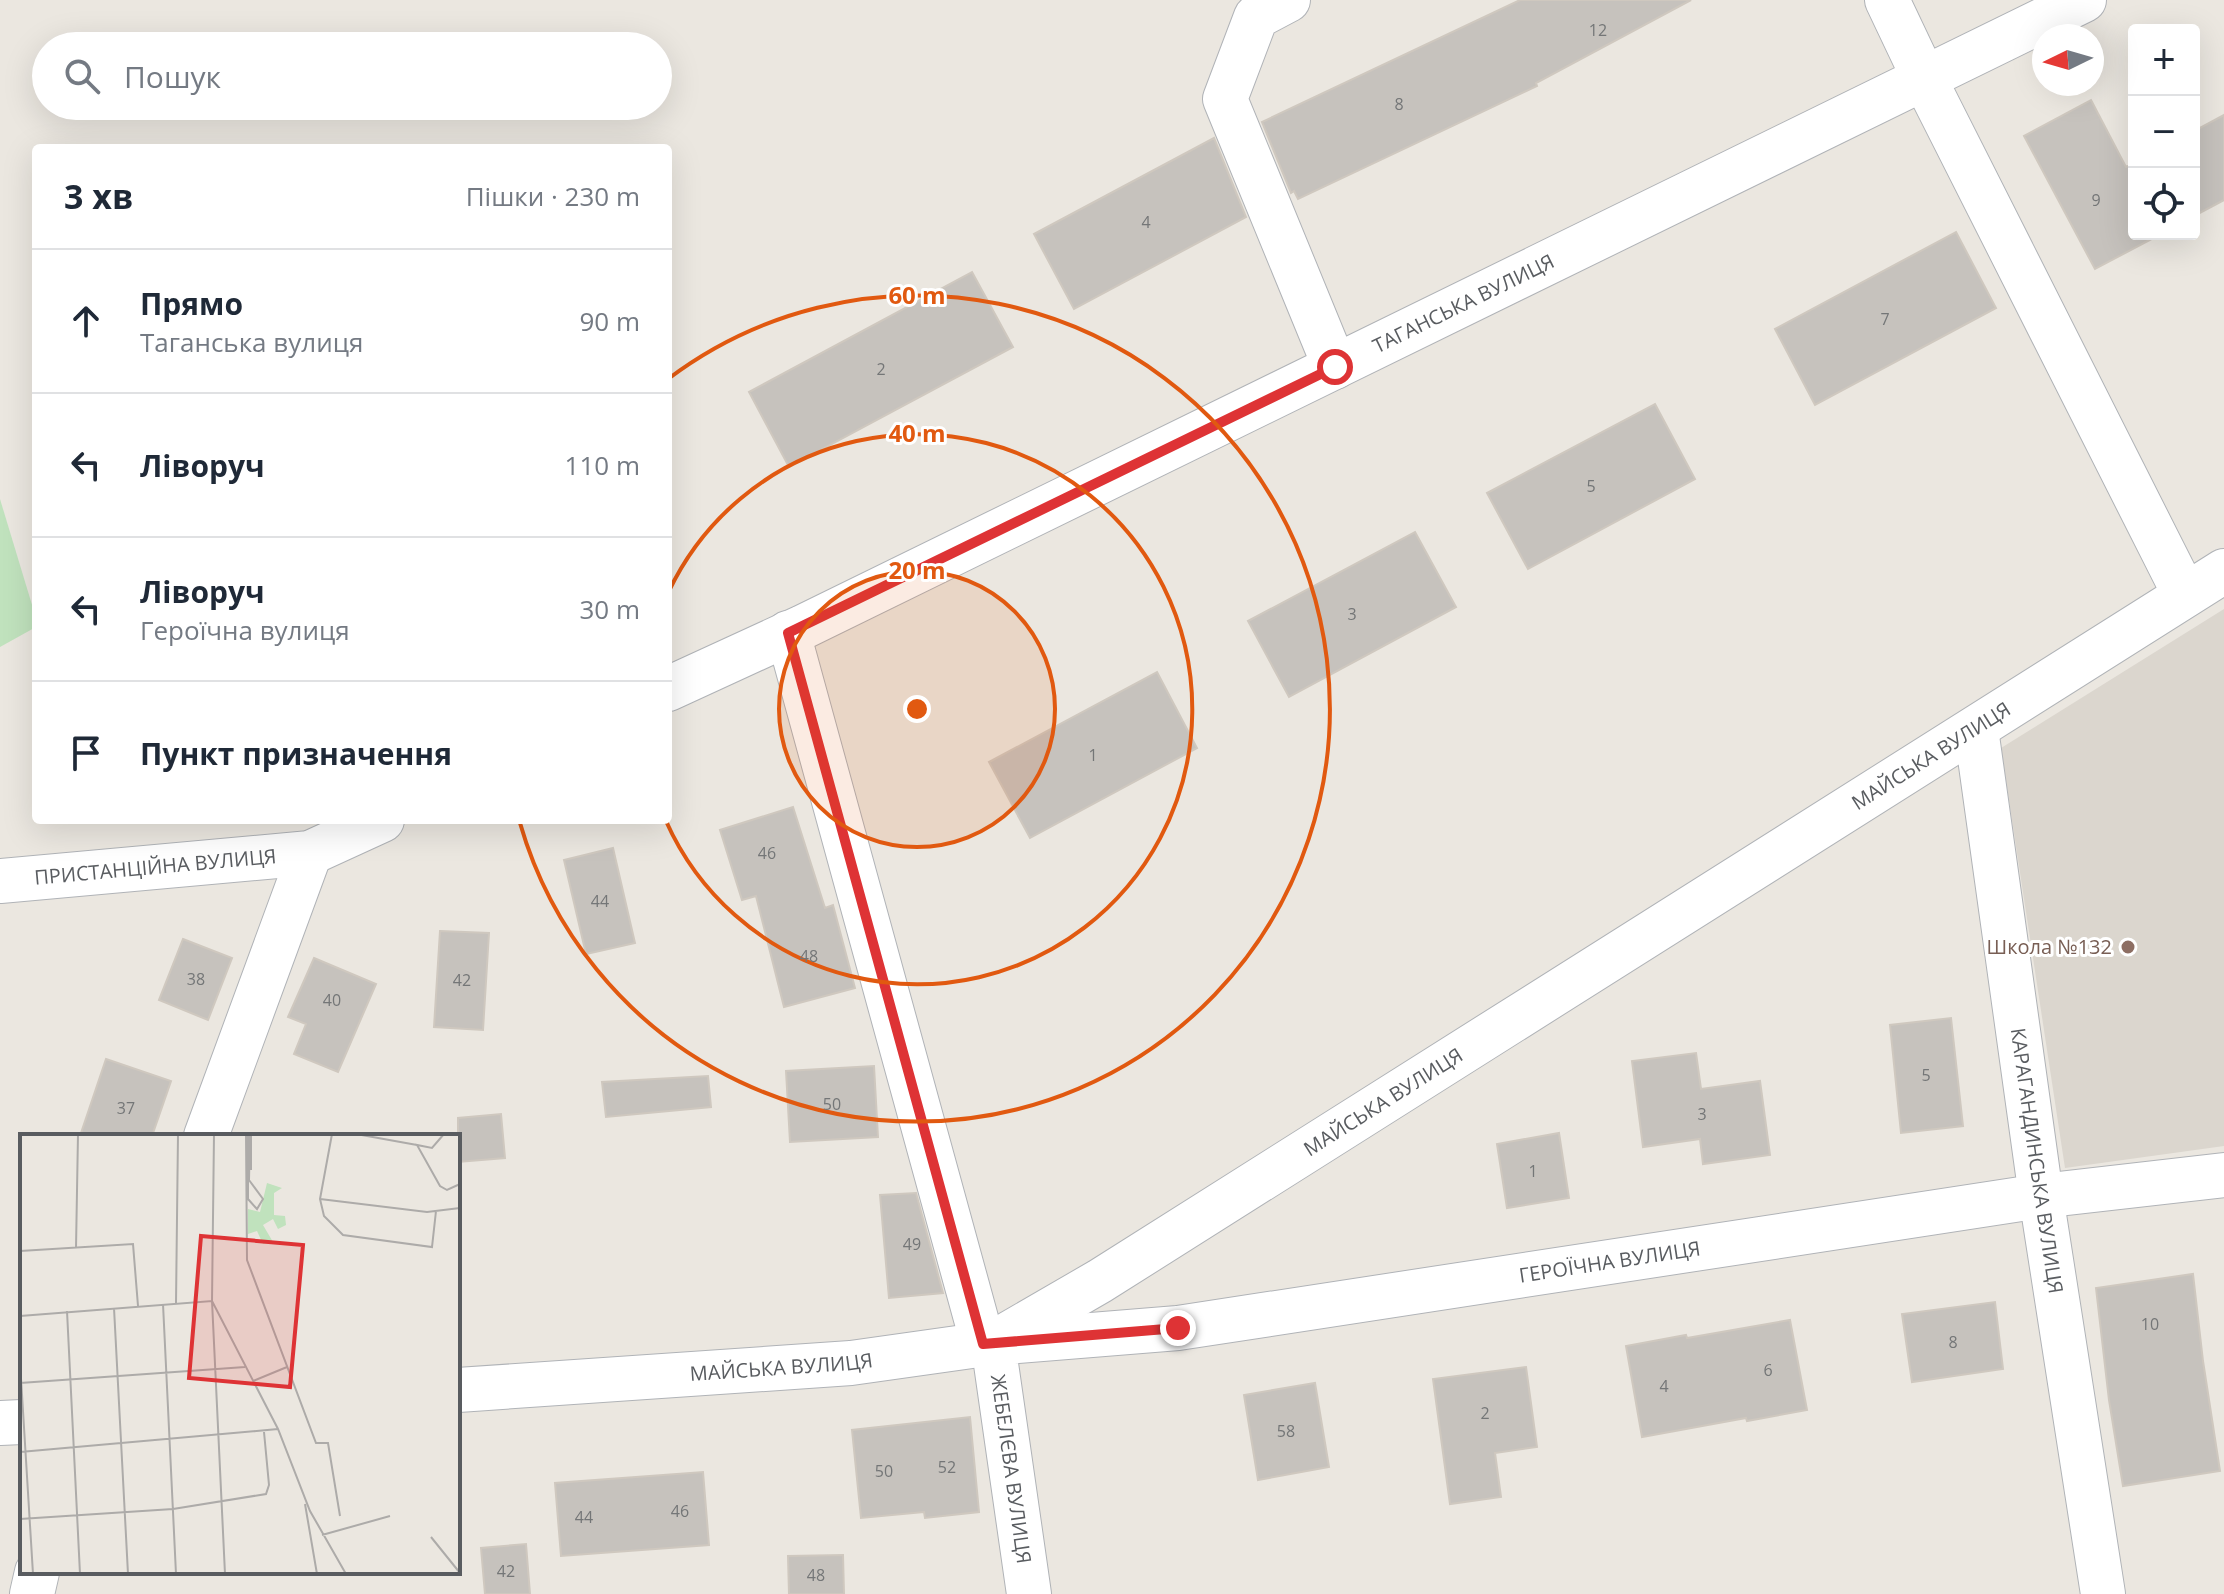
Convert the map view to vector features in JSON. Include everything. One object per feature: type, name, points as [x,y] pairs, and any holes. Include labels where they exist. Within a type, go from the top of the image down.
[{"type":"street","points":[[1288,0],[1256,17],[1225,99],[1335,367]]},
{"type":"street","points":[[1887,0],[2185,595]]},
{"type":"street","name":"ТАГАНСЬКА ВУЛИЦЯ","points":[[672,687],[2084,0]]},
{"type":"street","name":"МАЙСЬКА ВУЛИЦЯ","points":[[460,1390],[851,1363],[988,1344],[1100,1281],[2224,571]]},
{"type":"street","name":"ЖЕБЕЛЄВА ВУЛИЦЯ","points":[[788,633],[988,1344],[1029,1594]]},
{"type":"street","name":"КАРАГАНДИНСЬКА ВУЛИЦЯ","points":[[1976,729],[2041,1196],[2103,1594]]},
{"type":"street","points":[[207,1134],[310,853],[373,824]]},
{"type":"street","name":"ПРИСТАНЦІЙНА ВУЛИЦЯ","points":[[0,881],[310,853]]},
{"type":"street","name":"ГЕРОЇЧНА ВУЛИЦЯ","points":[[988,1344],[1178,1328],[2041,1196],[2224,1175]]},
{"type":"street","points":[[0,1423],[20,1422]]},
{"type":"street","points":[[32,1594],[37,1574]]},
{"type":"shaded area","name":"Школа №132","points":[[2224,609],[2224,1146],[2065,1168],[2001,748]]},
{"type":"green space","points":[[0,499],[32,605],[32,629],[0,647]]},
{"type":"building","points":[[1520,0],[1691,0],[1536,83],[1537,86],[1298,199],[1294,191],[1291,193],[1262,122]]},
{"type":"building","points":[[2091,100],[2128,166],[2128,240],[2150,240],[2095,269],[2024,136]]},
{"type":"building","points":[[2224,115],[2224,200],[2200,213],[2200,168],[2200,128]]},
{"type":"building","points":[[1214,138],[1246,217],[1074,309],[1034,234]]},
{"type":"building","points":[[1956,232],[1996,308],[1815,405],[1775,329]]},
{"type":"building","points":[[972,272],[1013,347],[789,467],[749,392]]},
{"type":"building","points":[[1655,404],[1695,479],[1528,569],[1487,493]]},
{"type":"building","points":[[1415,532],[1456,607],[1289,697],[1248,621]]},
{"type":"building","points":[[1157,672],[1197,748],[1030,838],[989,762]]},
{"type":"building","points":[[793,807],[825,908],[833,905],[855,988],[784,1007],[756,896],[742,900],[720,830]]},
{"type":"building","points":[[613,848],[635,943],[586,954],[564,860]]},
{"type":"building","points":[[440,931],[489,933],[483,1030],[434,1027]]},
{"type":"building","points":[[183,939],[232,958],[208,1020],[159,1000]]},
{"type":"building","points":[[314,958],[376,984],[338,1072],[294,1054],[306,1024],[288,1017]]},
{"type":"building","points":[[1951,1018],[1963,1126],[1901,1133],[1890,1025]]},
{"type":"building","points":[[1696,1053],[1701,1089],[1760,1081],[1770,1155],[1703,1164],[1700,1139],[1643,1147],[1632,1061]]},
{"type":"building","points":[[106,1059],[171,1081],[153,1134],[81,1134]]},
{"type":"building","points":[[874,1066],[878,1137],[790,1142],[786,1071]]},
{"type":"building","points":[[708,1076],[711,1107],[606,1117],[602,1082]]},
{"type":"building","points":[[501,1114],[505,1158],[460,1162],[458,1118]]},
{"type":"building","points":[[1559,1133],[1569,1198],[1507,1208],[1497,1144]]},
{"type":"building","points":[[916,1193],[943,1293],[889,1298],[880,1195]]},
{"type":"building","points":[[2193,1274],[2220,1471],[2123,1486],[2096,1288]]},
{"type":"building","points":[[1995,1302],[2003,1369],[1912,1382],[1902,1314]]},
{"type":"building","points":[[1790,1320],[1807,1410],[1642,1437],[1626,1346]]},
{"type":"building","points":[[1526,1367],[1537,1447],[1495,1453],[1501,1497],[1450,1504],[1433,1379]]},
{"type":"building","points":[[1315,1383],[1329,1467],[1258,1480],[1244,1395]]},
{"type":"building","points":[[970,1417],[979,1512],[925,1518],[924,1512],[861,1518],[852,1430]]},
{"type":"building","points":[[703,1472],[709,1545],[561,1556],[555,1483]]},
{"type":"building","points":[[526,1544],[530,1594],[485,1594],[481,1548]]},
{"type":"building","points":[[843,1555],[844,1594],[789,1594],[788,1556]]},
{"type":"place","name":"Школа №132","points":[[2128,947]]},
{"type":"route","points":[[1178,1328],[983,1344],[788,633],[1335,367]]}]
